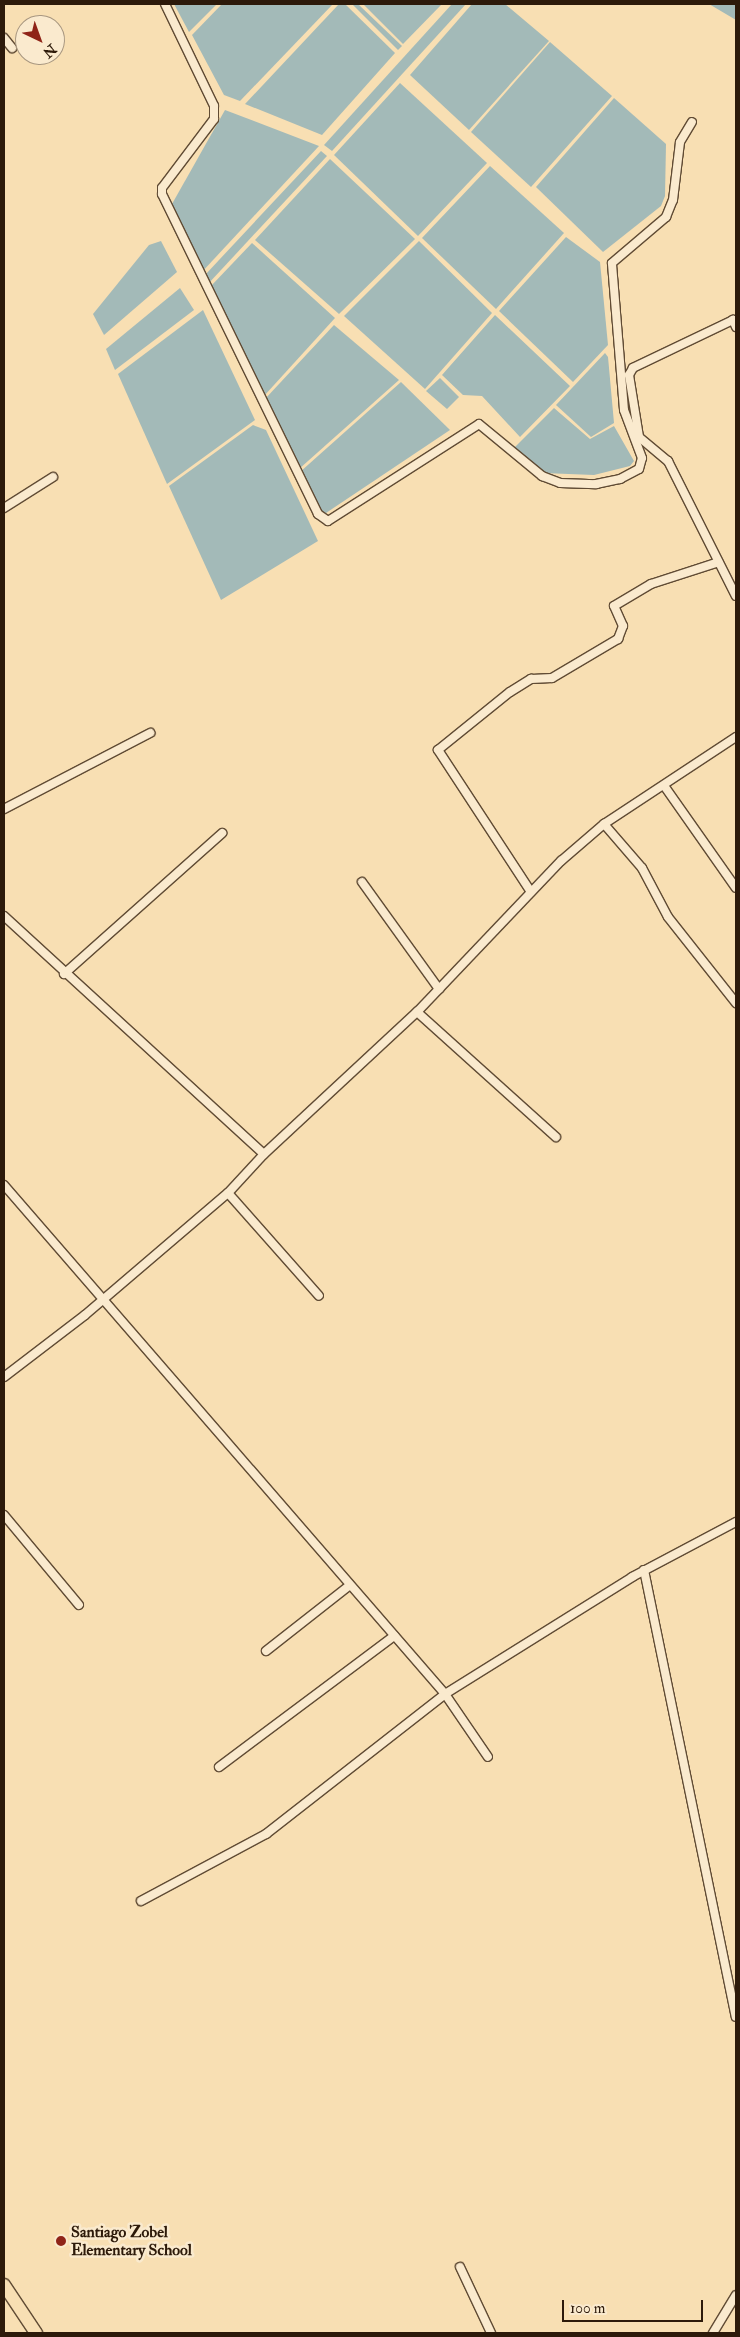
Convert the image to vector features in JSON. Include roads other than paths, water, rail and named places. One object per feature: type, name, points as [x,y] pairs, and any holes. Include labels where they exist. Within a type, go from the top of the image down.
[{"type":"main road","points":[[4,2285],[36,2333]]},
{"type":"street","points":[[165,4],[214,106],[214,119],[162,188],[162,194],[318,514],[328,521],[479,424],[542,476],[560,483],[596,484],[620,479],[639,469],[642,458],[624,410],[612,264],[666,217],[673,200],[680,142],[692,122]]},
{"type":"street","points":[[4,38],[12,48]]},
{"type":"street","points":[[736,327],[733,320],[633,368],[629,375],[639,437],[668,461],[736,596]]},
{"type":"street","points":[[4,508],[53,476]]},
{"type":"street","points":[[531,892],[438,750],[510,692],[532,679],[552,678],[618,639],[623,626],[614,606],[651,584],[719,562]]},
{"type":"street","points":[[4,809],[150,733]]},
{"type":"street","points":[[4,1377],[101,1300],[228,1193],[264,1154],[416,1012],[531,892],[604,824],[665,787],[736,737]]},
{"type":"street","points":[[665,787],[736,888]]},
{"type":"street","points":[[604,824],[642,868],[668,917],[736,1003]]},
{"type":"street","points":[[64,974],[222,833]]},
{"type":"street","points":[[362,882],[439,989]]},
{"type":"street","points":[[4,916],[64,974],[264,1154]]},
{"type":"street","points":[[416,1012],[556,1137]]},
{"type":"street","points":[[4,1185],[101,1300],[444,1694],[488,1756]]},
{"type":"street","points":[[228,1193],[319,1296]]},
{"type":"street","points":[[4,1515],[79,1605]]},
{"type":"street","points":[[141,1901],[266,1834],[444,1694],[644,1570],[736,1522]]},
{"type":"street","points":[[644,1570],[736,2017]]},
{"type":"street","points":[[266,1651],[349,1586]]},
{"type":"street","points":[[218,1767],[394,1636]]},
{"type":"street","points":[[460,2267],[491,2333]]},
{"type":"street","points":[[713,2333],[736,2295]]},
{"type":"water","points":[[174,4],[217,4],[189,32]]},
{"type":"water","points":[[222,4],[333,4],[240,101],[224,95],[192,35]]},
{"type":"water","points":[[339,4],[345,4],[395,53],[322,135],[245,104]]},
{"type":"water","points":[[352,4],[358,4],[402,46],[398,50]]},
{"type":"water","points":[[363,4],[442,4],[403,44]]},
{"type":"water","points":[[452,4],[466,4],[332,151],[324,145]]},
{"type":"water","points":[[472,4],[505,4],[549,41],[469,130],[410,75]]},
{"type":"water","points":[[709,4],[736,4],[736,20]]},
{"type":"water","points":[[550,42],[612,96],[531,187],[471,132]]},
{"type":"water","points":[[400,83],[487,163],[418,236],[334,155]]},
{"type":"water","points":[[614,98],[666,144],[665,196],[661,206],[603,252],[536,187]]},
{"type":"water","points":[[225,110],[319,146],[201,273],[172,215],[172,204]]},
{"type":"water","points":[[321,151],[327,156],[208,284],[205,275]]},
{"type":"water","points":[[330,159],[415,239],[339,314],[255,240]]},
{"type":"water","points":[[490,166],[564,233],[496,309],[422,238]]},
{"type":"water","points":[[566,237],[600,262],[608,345],[573,382],[499,311]]},
{"type":"water","points":[[161,241],[177,272],[104,335],[93,314],[149,245]]},
{"type":"water","points":[[419,241],[492,313],[425,389],[344,316]]},
{"type":"water","points":[[252,243],[335,318],[264,396],[211,286]]},
{"type":"water","points":[[180,288],[194,310],[115,370],[106,349]]},
{"type":"water","points":[[203,310],[255,420],[167,484],[118,374]]},
{"type":"water","points":[[495,315],[570,386],[520,437],[482,396],[463,395],[442,375]]},
{"type":"water","points":[[334,325],[399,380],[299,469],[265,399]]},
{"type":"water","points":[[605,353],[608,357],[614,423],[591,437],[556,405]]},
{"type":"water","points":[[440,378],[459,397],[447,409],[426,391]]},
{"type":"water","points":[[401,382],[450,430],[326,513],[320,512],[300,472]]},
{"type":"water","points":[[554,408],[590,439],[614,426],[634,461],[630,466],[594,475],[543,473],[514,448]]},
{"type":"water","points":[[253,425],[266,430],[318,541],[221,600],[169,486]]},
{"type":"place","name":"Santiago Zobel Elementary School","points":[[61,2241]]}]
